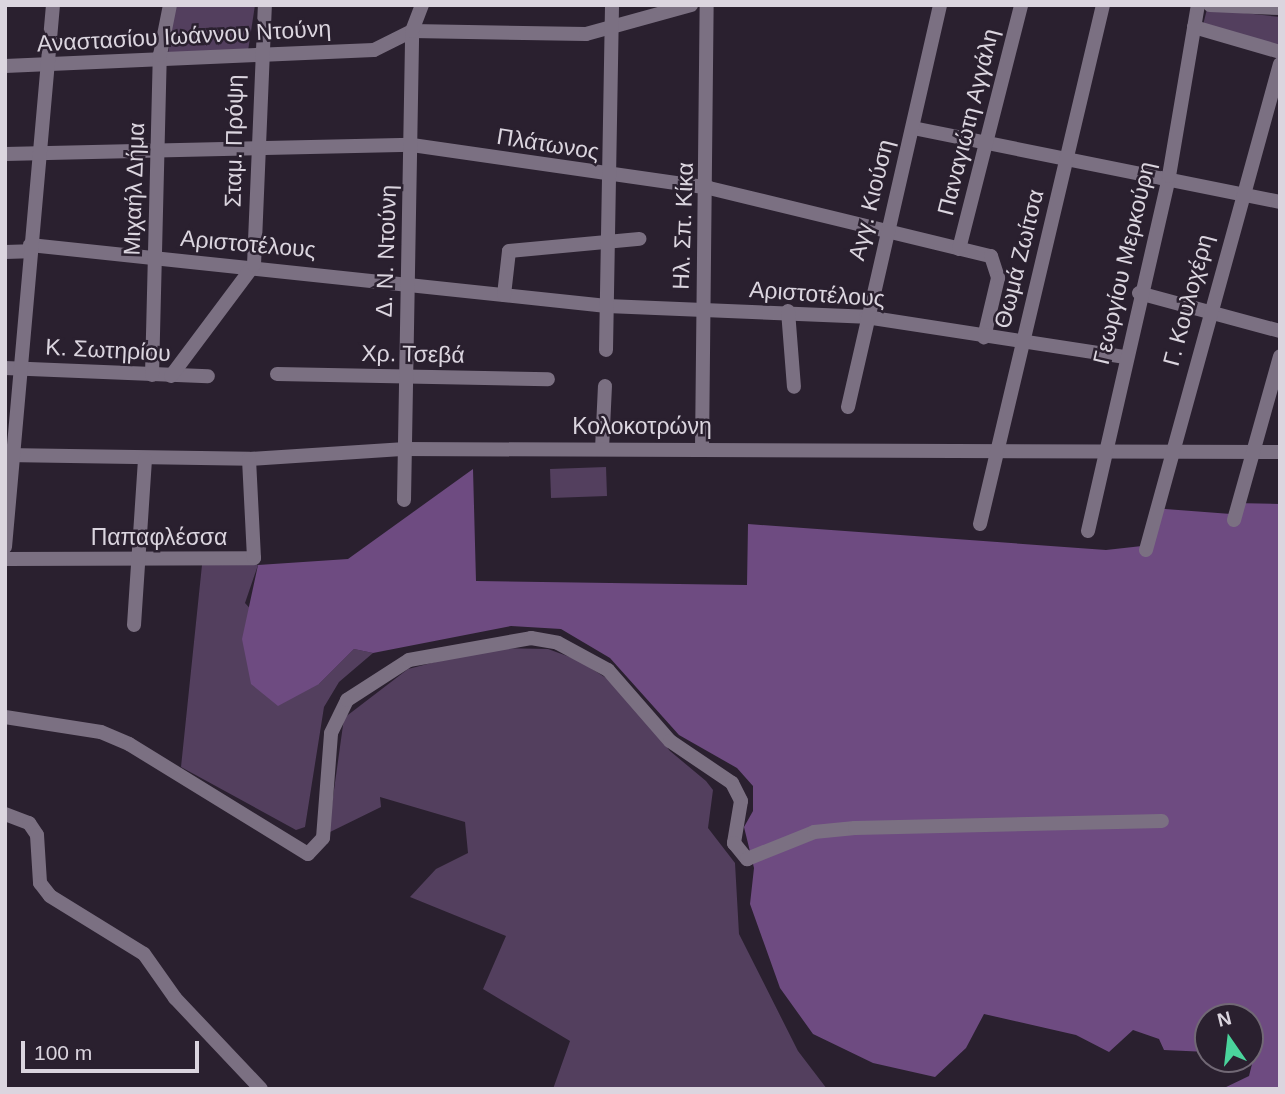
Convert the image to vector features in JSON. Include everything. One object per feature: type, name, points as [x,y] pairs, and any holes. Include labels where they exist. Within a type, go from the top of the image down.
[{"type":"street","points":[[5,547],[12,368],[30,248],[53,5]]},
{"type":"street","name":"Μιχαήλ Δήμα","points":[[152,375],[160,55],[170,5]]},
{"type":"street","name":"Σταμ. Πρόψη","points":[[254,265],[259,148],[258,52],[265,5]]},
{"type":"street","name":"Δ. Ν. Ντούνη","points":[[404,500],[402,449],[412,145],[412,30],[422,5]]},
{"type":"street","points":[[606,350],[612,5]]},
{"type":"street","name":"Αναστασίου Ιωάννου Ντούνη","points":[[5,66],[160,55],[374,50],[412,30],[612,32],[671,8],[691,5]]},
{"type":"street","name":"Ηλ. Σπ. Κίκα","points":[[702,449],[703,311],[709,188],[707,5]]},
{"type":"street","name":"Αγγ. Κιούση","points":[[848,407],[885,232],[913,128],[940,5]]},
{"type":"street","name":"Παναγιώτη Αγγάλη","points":[[959,249],[1021,5]]},
{"type":"street","name":"Θωμά Ζωίτσα","points":[[980,524],[1103,5]]},
{"type":"street","name":"Γεωργίου Μερκούρη","points":[[1088,531],[1124,357],[1169,176],[1198,5]]},
{"type":"street","points":[[1210,5],[1280,8]]},
{"type":"street","points":[[1194,27],[1280,52]]},
{"type":"street","name":"Γ. Κουλοχέρη","points":[[1146,550],[1241,191],[1274,104],[1280,64]]},
{"type":"street","points":[[913,128],[1169,176],[1280,202]]},
{"type":"street","name":"Πλάτωνος","points":[[5,154],[412,145],[608,176],[709,188],[991,256],[998,265],[984,337]]},
{"type":"street","points":[[504,295],[509,251],[639,239]]},
{"type":"street","name":"Αριστοτέλους","points":[[5,252],[30,248],[254,265],[607,306],[703,311],[788,311],[866,317],[1124,357]]},
{"type":"street","points":[[171,376],[254,265]]},
{"type":"street","points":[[1139,293],[1280,331]]},
{"type":"street","points":[[788,311],[794,387]]},
{"type":"street","points":[[1234,520],[1280,356]]},
{"type":"street","name":"Κ. Σωτηρίου","points":[[12,368],[208,376]]},
{"type":"street","name":"Χρ. Τσεβά","points":[[277,374],[548,379]]},
{"type":"street","points":[[602,449],[605,386]]},
{"type":"street","name":"Κολοκοτρώνη","points":[[9,455],[249,459],[402,449],[1171,448],[1280,452]]},
{"type":"street","points":[[134,625],[145,459]]},
{"type":"street","name":"Παπαφλέσσα","points":[[5,559],[254,558],[249,459]]},
{"type":"street","points":[[5,717],[102,732],[129,744],[307,854],[318,850],[323,838],[331,733],[347,700],[409,660],[531,638],[558,643],[608,670],[670,741],[732,783],[741,801],[734,843],[747,859],[814,832],[855,828],[1161,821]]},
{"type":"street","points":[[5,814],[29,823],[37,835],[40,883],[50,896],[144,954],[175,998],[261,1089]]},
{"type":"shaded area","points":[[175,5],[255,5],[248,51],[168,54]]},
{"type":"shaded area","points":[[1207,9],[1280,17],[1280,52],[1202,29]]},
{"type":"shaded area","points":[[606,467],[607,496],[551,498],[550,469]]},
{"type":"shaded area","points":[[473,469],[476,581],[747,585],[748,524],[1106,550],[1142,546],[1152,508],[1231,514],[1234,503],[1280,504],[1280,1089],[1222,1089],[1249,1076],[1250,1073],[1264,1073],[1264,1003],[1194,1003],[1194,1051],[1164,1050],[1159,1039],[1133,1030],[1109,1052],[1076,1035],[984,1014],[966,1048],[935,1077],[873,1063],[813,1034],[780,988],[750,904],[754,868],[744,827],[753,811],[753,786],[737,768],[679,735],[610,658],[561,629],[511,626],[373,653],[354,649],[319,684],[278,706],[251,684],[242,639],[258,565],[348,559]]},
{"type":"shaded area","points":[[202,565],[258,565],[245,603],[319,684],[354,649],[373,653],[339,682],[324,707],[305,827],[296,830],[181,767]]},
{"type":"shaded area","points":[[490,648],[548,649],[578,660],[614,683],[670,751],[713,790],[708,828],[735,863],[739,934],[798,1051],[827,1089],[553,1089],[570,1041],[483,989],[506,936],[410,897],[436,869],[468,853],[465,822],[380,797],[381,807],[328,833],[344,718],[408,669]]}]
